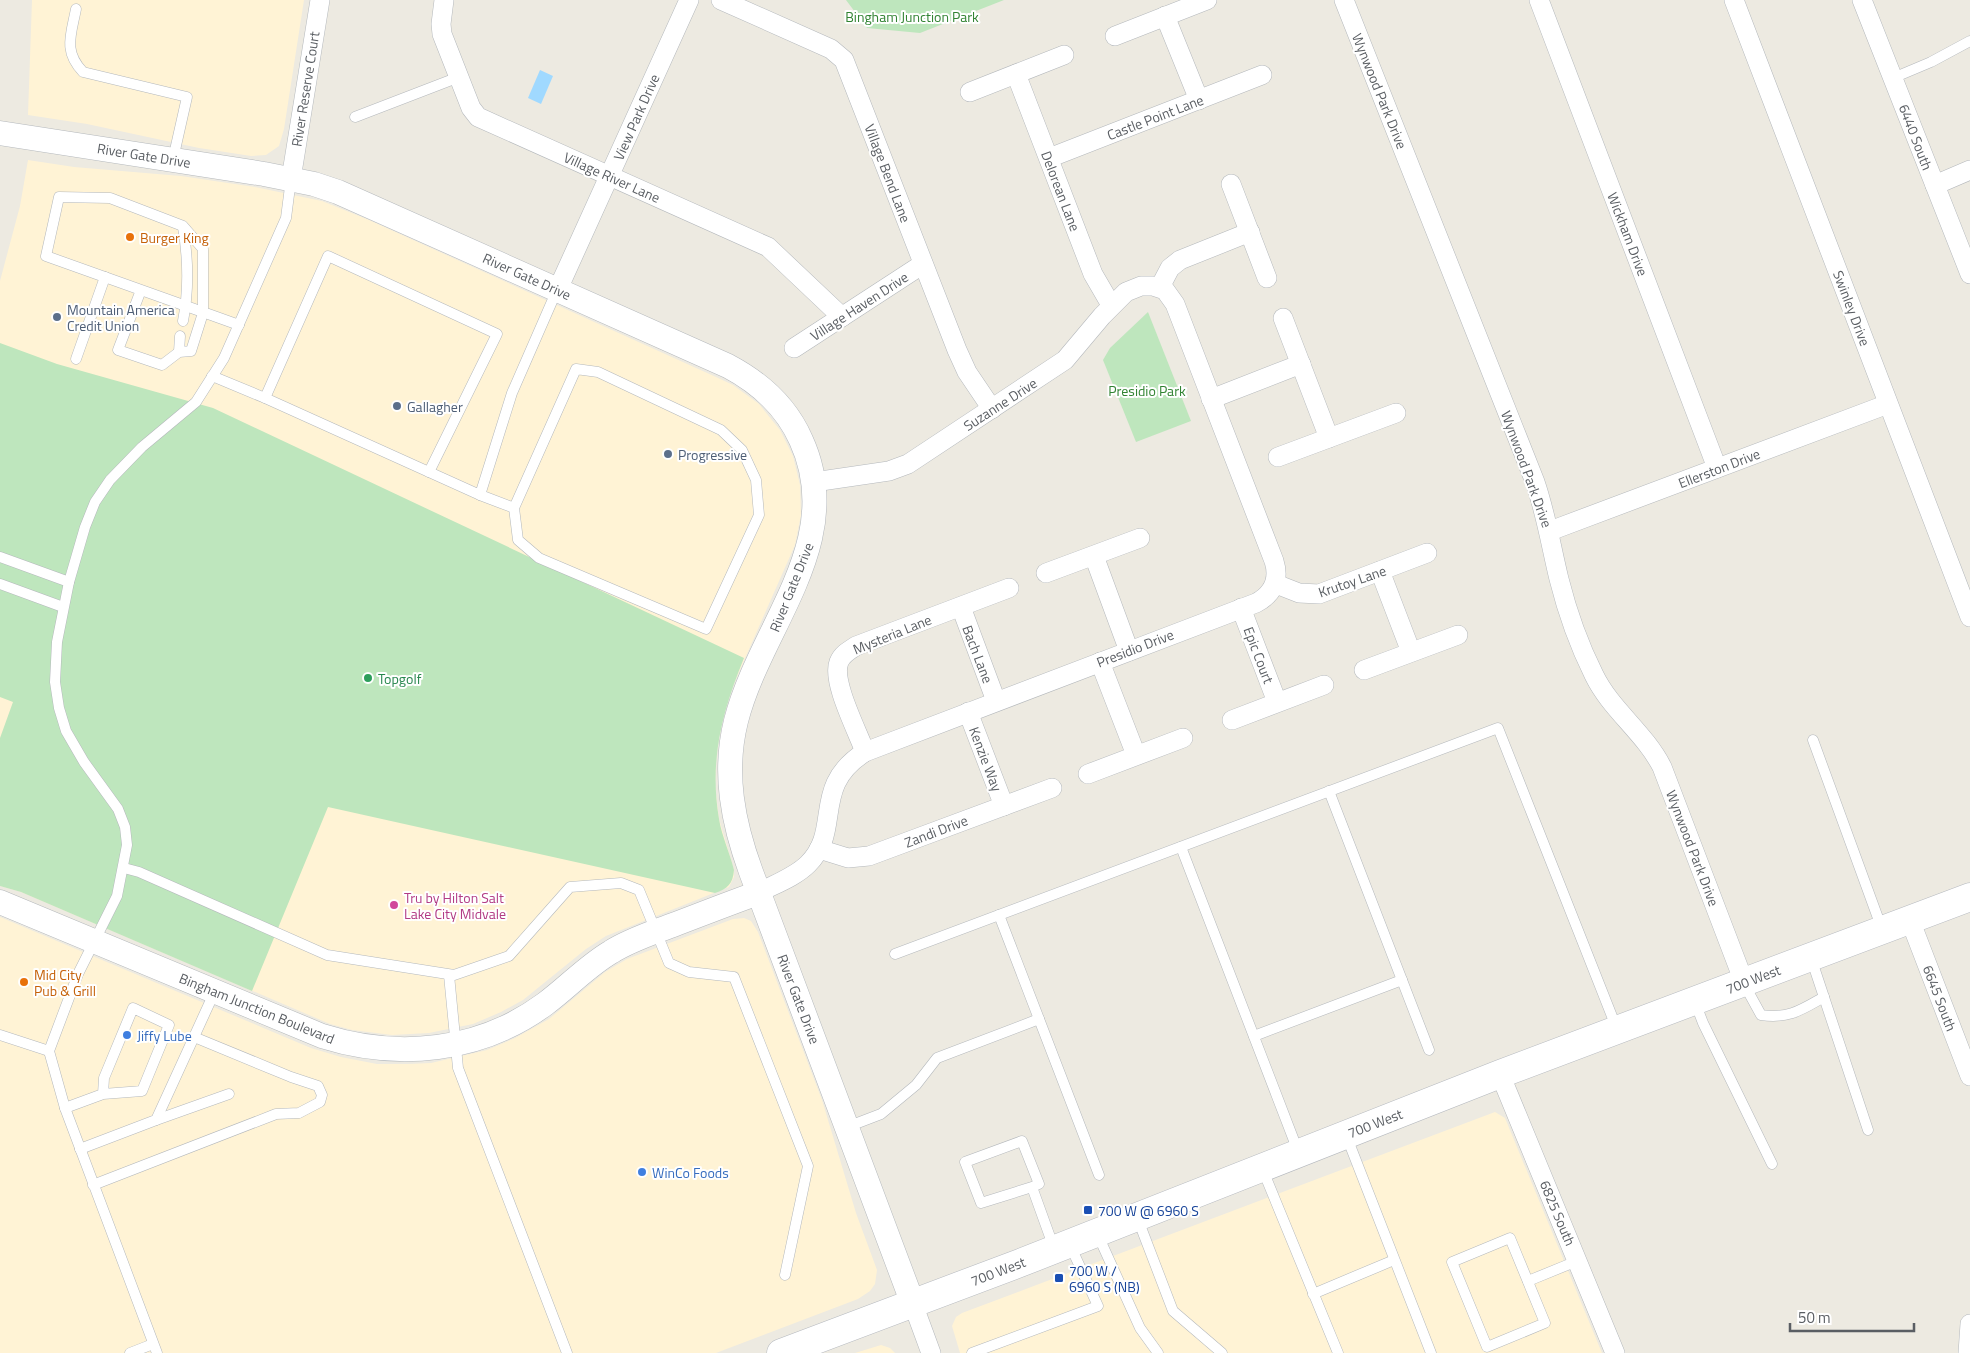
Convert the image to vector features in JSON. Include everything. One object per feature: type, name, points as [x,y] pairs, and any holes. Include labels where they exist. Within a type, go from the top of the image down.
[{"type":"main road","name":"700 West","points":[[781,1353],[822,1342],[913,1304],[1500,1074],[1970,897]]},
{"type":"street","name":"River Reserve Court","points":[[291,179],[320,0]]},
{"type":"street","name":"Village River Lane","points":[[444,0],[441,29],[471,108],[478,116],[768,247],[842,317]]},
{"type":"street","name":"View Park Drive","points":[[558,289],[689,0]]},
{"type":"street","name":"Village Bend Lane","points":[[721,0],[831,49],[844,60],[962,362],[992,409]]},
{"type":"street","points":[[1115,36],[1207,0]]},
{"type":"street","name":"Wynwood Park Drive","points":[[1344,0],[1535,482],[1550,531],[1564,596],[1594,676],[1615,707],[1649,745],[1662,767],[1744,982]]},
{"type":"street","name":"Wickham Drive","points":[[1539,0],[1717,468]]},
{"type":"street","name":"Swinley Drive","points":[[1734,0],[1888,404],[1966,596],[1970,616]]},
{"type":"street","name":"6440 South","points":[[1862,0],[1970,274]]},
{"type":"street","points":[[1165,16],[1198,100]]},
{"type":"street","points":[[970,92],[1064,55]]},
{"type":"street","name":"Delorean Lane","points":[[1016,74],[1093,274],[1111,305]]},
{"type":"street","name":"Castle Point Lane","points":[[1049,158],[1262,75]]},
{"type":"street","name":"River Gate Drive","points":[[0,133],[173,159],[291,179],[326,188],[368,204],[728,366],[757,384],[775,401],[792,422],[808,455],[814,482],[815,514],[806,554],[744,696],[733,739],[730,776],[733,812],[742,846],[758,892],[913,1304]]},
{"type":"street","points":[[1935,185],[1970,170]]},
{"type":"street","points":[[1231,184],[1267,278]]},
{"type":"street","points":[[1250,232],[1180,260],[1170,268],[1160,288],[1169,294],[1175,304],[1274,561],[1276,584]]},
{"type":"street","name":"Village Haven Drive","points":[[794,348],[924,264]]},
{"type":"street","name":"Suzanne Drive","points":[[814,482],[902,467],[1065,360],[1111,305],[1134,288],[1147,285],[1160,288]]},
{"type":"street","points":[[1283,318],[1330,438]]},
{"type":"street","points":[[1211,399],[1301,364]]},
{"type":"street","name":"Ellerston Drive","points":[[1550,531],[1888,404]]},
{"type":"street","points":[[1278,457],[1396,412]]},
{"type":"street","points":[[1046,573],[1140,538]]},
{"type":"street","name":"Krutoy Lane","points":[[1276,584],[1292,591],[1312,595],[1328,591],[1427,554]]},
{"type":"street","points":[[1094,556],[1129,650]]},
{"type":"street","points":[[1380,571],[1411,652]]},
{"type":"street","name":"Presidio Drive","points":[[758,892],[801,870],[808,864],[819,849],[826,827],[829,801],[835,783],[846,767],[865,752],[1261,600],[1270,593],[1276,584]]},
{"type":"street","name":"Mysteria Lane","points":[[865,752],[838,682],[837,669],[842,657],[856,646],[1009,588]]},
{"type":"street","name":"Bach Lane","points":[[961,607],[996,701]]},
{"type":"street","name":"Epic Court","points":[[1241,608],[1277,702]]},
{"type":"street","points":[[1364,670],[1458,635]]},
{"type":"street","points":[[1100,662],[1136,755]]},
{"type":"street","points":[[1232,720],[1324,685]]},
{"type":"street","name":"Kenzie Way","points":[[968,712],[1004,806]]},
{"type":"street","points":[[1088,774],[1184,738]]},
{"type":"street","name":"Zandi Drive","points":[[819,849],[841,857],[862,858],[1052,788]]},
{"type":"street","name":"Bingham Junction Boulevard","points":[[0,902],[215,991],[301,1029],[356,1045],[394,1050],[454,1045],[487,1036],[516,1022],[545,1004],[612,951],[657,931],[758,892]]},
{"type":"street","name":"6645 South","points":[[1910,920],[1970,1076]]},
{"type":"street","name":"6825 South","points":[[1500,1074],[1616,1353]]},
{"type":"street","points":[[913,1304],[931,1353]]},
{"type":"street","points":[[1968,1353],[1970,1324]]},
{"type":"lane","points":[[76,9],[69,46],[74,62],[83,72],[186,97],[173,159]]},
{"type":"lane","points":[[1893,78],[1931,62],[1970,41]]},
{"type":"lane","points":[[355,117],[459,77]]},
{"type":"lane","points":[[130,1353],[155,1348],[65,1108],[49,1051],[78,974],[117,896],[128,845],[125,827],[118,809],[84,762],[66,731],[59,708],[55,682],[55,660],[69,582],[94,502],[110,480],[142,448],[196,402],[224,358],[286,218],[291,179]]},
{"type":"lane","points":[[141,290],[118,350],[162,365],[178,352],[191,351],[202,313],[203,249],[183,226],[110,198],[59,197],[46,256],[186,306],[202,313],[239,325]]},
{"type":"lane","points":[[183,226],[187,250],[186,306],[183,321]]},
{"type":"lane","points":[[265,398],[328,256],[496,334],[429,472]]},
{"type":"lane","points":[[76,359],[105,277]]},
{"type":"lane","points":[[480,495],[512,393],[558,289]]},
{"type":"lane","points":[[178,352],[180,336]]},
{"type":"lane","points":[[576,369],[598,372],[721,430],[742,450],[753,472],[756,480],[759,515],[706,629],[540,558],[518,540],[514,508],[576,369]]},
{"type":"lane","points":[[212,376],[480,495],[514,508]]},
{"type":"lane","points":[[0,557],[69,582]]},
{"type":"lane","points":[[0,584],[63,607]]},
{"type":"lane","points":[[895,954],[1498,728],[1618,1030]]},
{"type":"lane","points":[[1813,740],[1882,930]]},
{"type":"lane","points":[[1329,791],[1428,1050]]},
{"type":"lane","points":[[1181,847],[1299,1153]]},
{"type":"lane","points":[[124,868],[139,872],[327,955],[454,976],[509,956],[570,888],[621,883],[639,890],[669,964],[689,972],[734,977],[808,1166],[785,1275]]},
{"type":"lane","points":[[999,915],[1099,1175]]},
{"type":"lane","points":[[1810,957],[1868,1130]]},
{"type":"lane","points":[[449,975],[454,1045],[458,1068],[567,1353]]},
{"type":"lane","points":[[1254,1036],[1402,980]]},
{"type":"lane","points":[[1744,982],[1761,1015],[1773,1017],[1793,1015],[1824,997]]},
{"type":"lane","points":[[156,1120],[215,991]]},
{"type":"lane","points":[[1695,1001],[1702,1023],[1772,1164]]},
{"type":"lane","points":[[65,1108],[103,1094],[142,1092],[169,1025],[133,1008],[104,1078],[103,1094]]},
{"type":"lane","points":[[847,1127],[881,1114],[916,1085],[937,1058],[1039,1019]]},
{"type":"lane","points":[[0,1036],[49,1051]]},
{"type":"lane","points":[[93,1184],[276,1114],[300,1113],[320,1102],[322,1095],[318,1086],[291,1077],[194,1037]]},
{"type":"lane","points":[[80,1150],[229,1094]]},
{"type":"lane","points":[[1345,1135],[1431,1353]]},
{"type":"lane","points":[[1022,1141],[1039,1184],[1032,1187],[981,1202],[965,1162],[1022,1141]]},
{"type":"lane","points":[[1262,1167],[1338,1353]]},
{"type":"lane","points":[[972,1353],[1098,1306],[1062,1246],[1032,1187]]},
{"type":"lane","points":[[1137,1216],[1173,1311],[1222,1353]]},
{"type":"lane","points":[[1096,1232],[1140,1328],[1158,1353]]},
{"type":"lane","points":[[1510,1238],[1528,1281],[1545,1323],[1487,1347],[1452,1262],[1510,1238]]},
{"type":"lane","points":[[1314,1294],[1394,1260]]},
{"type":"lane","points":[[1528,1281],[1577,1261]]},
{"type":"shaded area","points":[[32,0],[304,0],[284,129],[279,146],[266,155],[251,156],[199,148],[87,124],[28,115]]},
{"type":"shaded area","points":[[28,160],[74,167],[181,176],[255,187],[322,201],[369,220],[716,377],[733,385],[759,404],[780,430],[793,456],[800,485],[801,515],[795,545],[728,697],[721,722],[716,758],[715,786],[719,819],[734,870],[734,877],[729,887],[606,936],[586,949],[523,1000],[501,1012],[473,1024],[429,1033],[392,1035],[352,1030],[330,1024],[21,892],[0,886],[0,281],[20,206]]},
{"type":"shaded area","points":[[0,917],[311,1048],[341,1057],[377,1064],[431,1063],[487,1050],[515,1038],[549,1019],[605,972],[627,959],[733,919],[744,918],[751,921],[758,932],[822,1100],[856,1213],[877,1270],[875,1284],[870,1291],[858,1299],[716,1353],[0,1353]]},
{"type":"shaded area","points":[[1495,1112],[1505,1118],[1602,1353],[960,1353],[952,1326],[956,1317],[962,1313]]},
{"type":"shaded area","points":[[881,1345],[890,1348],[895,1353],[855,1353]]},
{"type":"green space","name":"Bingham Junction Park","points":[[846,0],[1004,0],[920,33],[867,28]]},
{"type":"green space","name":"Presidio Park","points":[[1148,312],[1191,421],[1136,442],[1103,360],[1110,348]]},
{"type":"green space","name":"Topgolf","points":[[0,343],[57,364],[213,408],[744,658],[729,698],[717,756],[716,797],[719,819],[734,870],[729,885],[715,893],[328,807],[252,991],[21,892],[0,886],[0,738],[13,702],[0,697]]},
{"type":"water","points":[[540,70],[553,76],[541,104],[528,98]]},
{"type":"place","name":"Burger King","points":[[130,237]]},
{"type":"place","name":"Mountain America Credit Union","points":[[57,317]]},
{"type":"place","name":"Gallagher","points":[[397,406]]},
{"type":"place","name":"Progressive","points":[[668,454]]},
{"type":"place","name":"Topgolf","points":[[368,678]]},
{"type":"place","name":"Tru by Hilton Salt Lake City Midvale","points":[[394,905]]},
{"type":"place","name":"Mid City Pub & Grill","points":[[24,982]]},
{"type":"place","name":"Jiffy Lube","points":[[127,1035]]},
{"type":"place","name":"WinCo Foods","points":[[642,1172]]},
{"type":"place","name":"700 W @ 6960 S","points":[[1088,1210]]},
{"type":"place","name":"700 W / 6960 S (NB)","points":[[1059,1278]]}]
